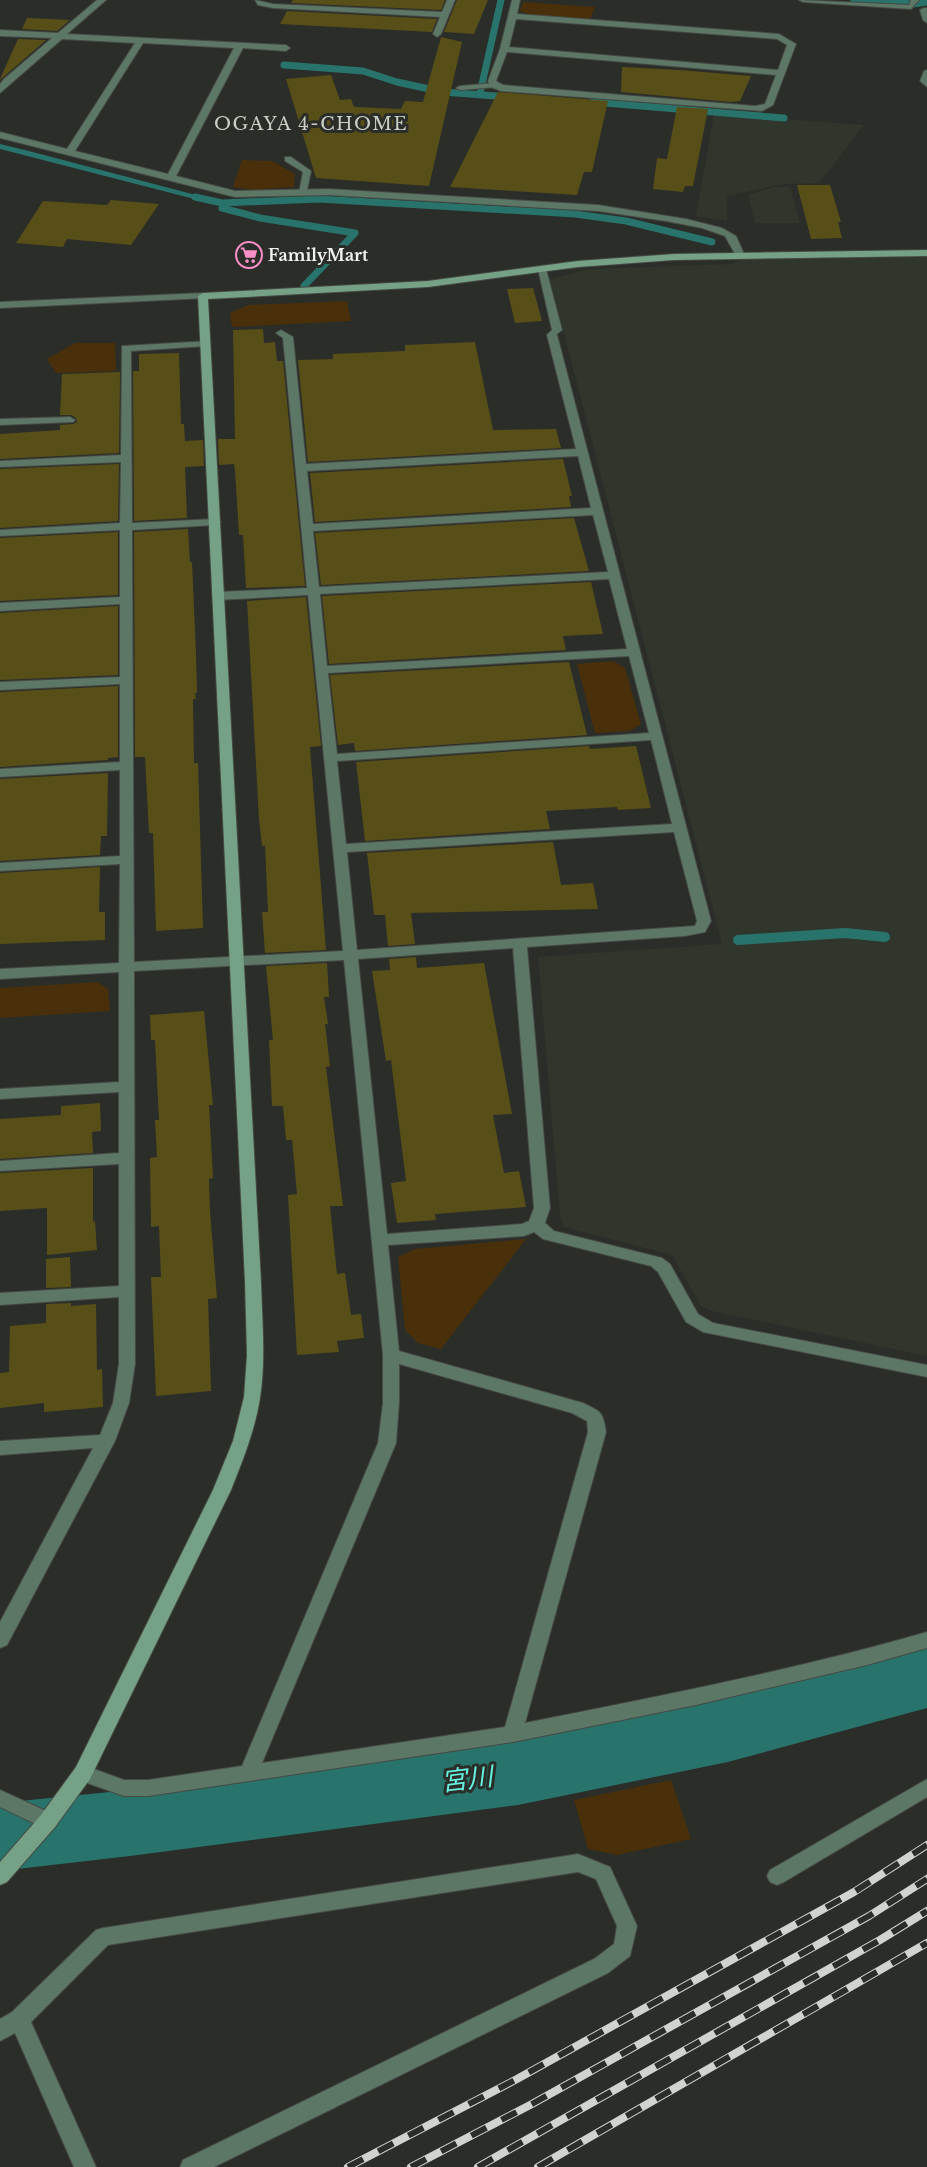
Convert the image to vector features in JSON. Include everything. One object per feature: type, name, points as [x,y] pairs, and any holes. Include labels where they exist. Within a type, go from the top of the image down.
[{"type":"street","points":[[0,90],[102,0]]},
{"type":"street","points":[[259,0],[261,3],[273,6],[445,15]]},
{"type":"street","points":[[437,34],[451,0]]},
{"type":"street","points":[[512,16],[779,37],[792,44],[779,73],[770,104],[764,108],[513,89],[494,85],[492,81],[504,49],[512,16],[516,0]]},
{"type":"street","points":[[926,13],[927,20]]},
{"type":"street","points":[[0,33],[286,48]]},
{"type":"street","points":[[70,152],[141,40]]},
{"type":"street","points":[[171,178],[240,45]]},
{"type":"street","points":[[504,49],[779,73]]},
{"type":"street","points":[[927,73],[924,81],[927,84]]},
{"type":"street","points":[[0,135],[235,194],[303,192],[598,208],[708,227],[726,233],[735,240],[739,254]]},
{"type":"street","points":[[0,305],[417,285],[542,268],[627,260],[739,254],[927,253]]},
{"type":"street","points":[[0,1876],[48,1821],[83,1773],[222,1490],[242,1441],[252,1396],[255,1344],[203,296]]},
{"type":"street","points":[[249,1772],[387,1443],[390,1403],[391,1355],[331,758],[288,337],[281,333]]},
{"type":"street","points":[[0,974],[520,944],[685,932],[700,928],[704,921],[552,335]]},
{"type":"street","points":[[0,1640],[6,1616],[106,1441],[121,1403],[127,1364],[126,348],[206,343]]},
{"type":"street","points":[[301,468],[583,452]]},
{"type":"street","points":[[0,464],[126,458]]},
{"type":"street","points":[[307,528],[598,511]]},
{"type":"street","points":[[0,533],[215,522]]},
{"type":"street","points":[[218,596],[615,575]]},
{"type":"street","points":[[0,607],[126,600]]},
{"type":"street","points":[[322,670],[634,652]]},
{"type":"street","points":[[0,686],[126,680]]},
{"type":"street","points":[[331,758],[656,736]]},
{"type":"street","points":[[0,773],[126,766]]},
{"type":"street","points":[[340,848],[680,828]]},
{"type":"street","points":[[0,867],[126,860]]},
{"type":"street","points":[[380,1240],[524,1230],[536,1225],[542,1208],[520,944]]},
{"type":"street","points":[[0,1094],[127,1086]]},
{"type":"street","points":[[0,1166],[127,1158]]},
{"type":"street","points":[[536,1225],[549,1234],[656,1262],[664,1268],[692,1318],[709,1328],[927,1371]]},
{"type":"street","points":[[0,1299],[127,1291]]},
{"type":"street","points":[[391,1355],[577,1408],[595,1417],[597,1432],[513,1734]]},
{"type":"street","points":[[0,1448],[106,1441]]},
{"type":"street","points":[[83,1773],[124,1788],[148,1788],[513,1734],[696,1697],[867,1657],[927,1640]]},
{"type":"street","points":[[777,1876],[927,1787]]},
{"type":"street","points":[[0,1798],[48,1821]]},
{"type":"street","points":[[0,2031],[19,2019],[103,1937],[578,1863],[603,1873],[627,1926],[623,1949],[602,1966],[191,2167]]},
{"type":"street","points":[[19,2019],[85,2167]]},
{"type":"lane","points":[[803,0],[911,7],[915,0]]},
{"type":"lane","points":[[460,88],[494,85]]},
{"type":"lane","points":[[288,159],[307,171],[303,192]]},
{"type":"lane","points":[[542,268],[557,330],[552,335]]},
{"type":"lane","points":[[0,422],[70,420]]},
{"type":"shaded area","points":[[523,2],[595,7],[590,20],[532,15],[520,11]]},
{"type":"shaded area","points":[[714,114],[864,125],[819,183],[783,184],[727,196],[727,221],[696,216]]},
{"type":"shaded area","points":[[242,160],[272,161],[295,174],[294,187],[252,190],[233,187]]},
{"type":"shaded area","points":[[775,187],[790,187],[800,223],[755,223],[748,195]]},
{"type":"shaded area","points":[[755,257],[773,259],[927,257],[927,1356],[712,1311],[701,1306],[672,1255],[564,1227],[560,1216],[538,957],[722,944],[550,279],[588,269],[732,264],[740,259]]},
{"type":"shaded area","points":[[347,301],[351,321],[232,327],[230,313],[248,305]]},
{"type":"shaded area","points":[[75,343],[115,343],[116,371],[56,373],[47,359]]},
{"type":"shaded area","points":[[613,661],[625,668],[641,724],[630,731],[595,733],[577,664]]},
{"type":"shaded area","points":[[97,982],[108,989],[110,1011],[0,1018],[0,988]]},
{"type":"shaded area","points":[[526,1239],[441,1349],[418,1343],[405,1330],[398,1257],[415,1249]]},
{"type":"shaded area","points":[[671,1780],[691,1839],[617,1855],[588,1849],[574,1800]]},
{"type":"water","points":[[0,144],[211,199],[206,202],[0,149]]},
{"type":"building","points":[[293,0],[445,0],[441,10],[291,3]]},
{"type":"building","points":[[457,0],[488,0],[474,34],[444,32]]},
{"type":"building","points":[[287,11],[437,19],[432,32],[280,24]]},
{"type":"building","points":[[27,18],[70,20],[57,31],[22,29]]},
{"type":"building","points":[[441,37],[462,42],[429,186],[316,178],[286,79],[331,75],[340,100],[351,99],[354,107],[401,109],[405,101],[423,102]]},
{"type":"building","points":[[18,39],[46,40],[0,80],[0,79]]},
{"type":"building","points":[[622,67],[751,76],[740,101],[731,102],[621,92]]},
{"type":"building","points":[[498,92],[608,101],[592,172],[584,172],[577,195],[450,187]]},
{"type":"building","points":[[677,107],[708,109],[693,186],[685,186],[683,192],[653,189],[657,158],[667,159]]},
{"type":"building","points":[[797,185],[830,185],[841,222],[838,222],[842,238],[811,239]]},
{"type":"building","points":[[111,200],[159,204],[131,245],[67,239],[63,247],[16,243],[43,201],[107,205]]},
{"type":"building","points":[[533,288],[542,321],[515,323],[507,289]]},
{"type":"building","points":[[263,329],[264,343],[275,342],[277,361],[283,361],[305,586],[246,588],[243,535],[239,535],[234,464],[219,465],[218,439],[235,439],[233,330]]},
{"type":"building","points":[[475,342],[493,430],[556,429],[561,448],[308,462],[298,360],[333,359],[333,354],[405,351],[405,345]]},
{"type":"building","points":[[179,353],[181,424],[184,424],[185,441],[203,440],[204,466],[185,467],[187,518],[134,521],[133,371],[139,371],[139,354]]},
{"type":"building","points":[[120,372],[119,453],[0,459],[0,434],[60,430],[60,425],[77,422],[76,418],[71,415],[60,415],[62,374]]},
{"type":"building","points":[[563,459],[572,496],[569,496],[571,507],[315,522],[310,473]]},
{"type":"building","points":[[119,464],[118,521],[0,528],[0,469]]},
{"type":"building","points":[[574,518],[589,571],[321,585],[315,533]]},
{"type":"building","points":[[188,529],[190,562],[192,562],[196,653],[197,693],[195,693],[196,699],[193,699],[194,763],[198,763],[203,928],[156,931],[153,833],[149,833],[145,757],[135,757],[134,532]]},
{"type":"building","points":[[118,532],[118,595],[0,601],[0,538]]},
{"type":"building","points":[[591,582],[603,634],[563,636],[566,650],[329,664],[322,596]]},
{"type":"building","points":[[306,597],[321,746],[310,747],[326,950],[265,953],[262,912],[268,912],[265,846],[262,846],[259,819],[247,601]]},
{"type":"building","points":[[118,606],[118,675],[0,680],[0,613]]},
{"type":"building","points":[[569,662],[587,735],[355,751],[354,743],[338,745],[330,675]]},
{"type":"building","points":[[118,686],[118,757],[108,758],[108,760],[0,767],[0,692]]},
{"type":"building","points":[[589,746],[590,749],[636,746],[651,808],[618,810],[617,807],[546,811],[550,829],[365,841],[356,762]]},
{"type":"building","points":[[108,773],[107,836],[101,836],[100,855],[0,861],[0,779]]},
{"type":"building","points":[[553,842],[561,885],[593,883],[598,909],[411,913],[415,944],[388,946],[385,915],[374,915],[367,853]]},
{"type":"building","points":[[100,867],[99,912],[105,912],[105,940],[0,944],[0,873]]},
{"type":"building","points":[[416,957],[417,968],[484,963],[512,1114],[493,1115],[504,1173],[519,1171],[526,1207],[435,1214],[436,1220],[397,1223],[391,1183],[406,1181],[391,1060],[386,1061],[372,971],[390,970],[389,959]]},
{"type":"building","points":[[327,963],[329,997],[324,997],[330,1066],[326,1067],[343,1206],[330,1206],[337,1274],[345,1273],[351,1315],[361,1314],[364,1338],[337,1341],[339,1352],[297,1355],[288,1195],[297,1194],[292,1140],[286,1140],[283,1106],[272,1106],[269,1040],[273,1040],[266,966]]},
{"type":"building","points":[[204,1011],[213,1105],[209,1105],[213,1178],[209,1179],[217,1298],[208,1299],[211,1391],[156,1396],[151,1277],[161,1277],[159,1226],[151,1227],[150,1158],[157,1157],[155,1120],[159,1120],[155,1040],[151,1040],[150,1015]]},
{"type":"building","points":[[100,1103],[101,1131],[92,1132],[93,1153],[0,1159],[0,1119],[61,1115],[61,1106]]},
{"type":"building","points":[[93,1168],[93,1222],[95,1221],[97,1250],[47,1255],[47,1208],[0,1211],[0,1173]]},
{"type":"building","points":[[70,1257],[71,1287],[46,1288],[46,1259]]},
{"type":"building","points":[[71,1303],[71,1306],[96,1304],[97,1370],[102,1369],[103,1407],[44,1412],[44,1403],[0,1408],[0,1373],[9,1372],[10,1326],[46,1323],[46,1304]]},
{"type":"waterway","points":[[480,93],[501,0]]},
{"type":"waterway","points":[[854,0],[913,4],[927,2]]},
{"type":"waterway","points":[[284,65],[363,71],[397,82],[443,92],[509,97]]},
{"type":"waterway","points":[[593,102],[784,118]]},
{"type":"waterway","points":[[195,197],[222,203],[319,199],[575,214],[626,221],[712,242]]},
{"type":"waterway","points":[[222,208],[260,218],[355,233],[304,286]]},
{"type":"waterway","points":[[738,940],[845,933],[885,937]]},
{"type":"waterway","name":"宮川","points":[[0,1837],[130,1823],[518,1773],[728,1730],[927,1678]]},
{"type":"railway","points":[[348,2167],[517,2079],[854,1892],[927,1845]]},
{"type":"railway","points":[[411,2167],[532,2104],[869,1916],[927,1879]]},
{"type":"railway","points":[[478,2167],[880,1940],[927,1911]]},
{"type":"railway","points":[[538,2167],[927,1943]]},
{"type":"place","name":"FamilyMart","points":[[249,255]]},
{"type":"district","name":"OGAYA 4-CHOME","points":[[311,124]]}]
